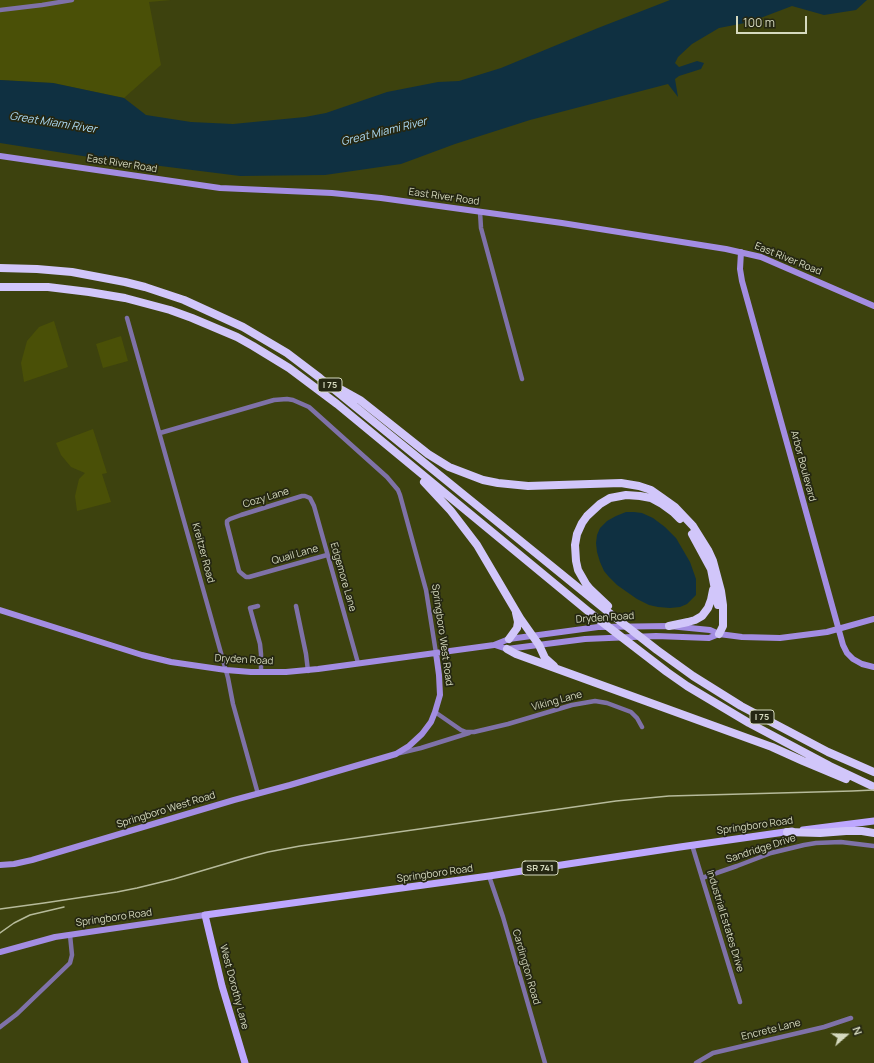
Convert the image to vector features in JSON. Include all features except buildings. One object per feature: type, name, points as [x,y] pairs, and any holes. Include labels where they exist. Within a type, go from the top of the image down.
[{"type":"highway","name":"I 75","points":[[0,268],[38,269],[88,275],[138,285],[184,300],[243,327],[287,353],[320,378],[626,626],[693,676],[741,706],[828,752],[873,772]]},
{"type":"highway","name":"I 75","points":[[0,287],[48,287],[119,297],[170,310],[210,325],[253,346],[289,368],[336,404],[589,612],[687,686],[749,723],[874,788]]},
{"type":"highway","points":[[320,378],[360,400],[428,454],[449,467],[483,480],[528,486],[621,483],[639,486],[651,490],[661,496],[675,507],[693,526],[713,561],[722,591],[722,626],[719,634]]},
{"type":"highway","points":[[392,450],[439,496],[477,545],[532,636],[539,645],[545,658],[551,664],[579,677]]},
{"type":"highway","points":[[609,611],[586,584],[578,570],[575,555],[577,534],[582,523],[592,511],[610,498],[626,495],[651,498],[673,512],[687,526],[711,569],[718,604],[717,626],[719,634]]},
{"type":"highway","points":[[669,626],[695,620],[702,616],[712,600],[714,581]]},
{"type":"highway","points":[[509,639],[518,625],[513,605]]},
{"type":"highway","points":[[507,649],[516,654],[772,747],[839,776],[874,788]]},
{"type":"highway","points":[[787,832],[820,833],[862,831],[874,833]]},
{"type":"main road","name":"Springboro Road","points":[[205,915],[489,876],[692,845],[874,820]]},
{"type":"main road","name":"West Dorothy Lane","points":[[205,915],[222,986],[245,1063]]},
{"type":"street","points":[[0,10],[72,0]]},
{"type":"street","name":"East River Road","points":[[0,156],[220,188],[381,198],[562,223],[741,252],[772,261],[874,306]]},
{"type":"street","points":[[480,212],[481,228],[522,379]]},
{"type":"street","name":"Arbor Boulevard","points":[[741,252],[740,269],[742,281],[844,648],[849,655],[862,664],[874,667]]},
{"type":"street","name":"Kreitzer Road","points":[[127,318],[226,670],[233,704],[258,794]]},
{"type":"street","name":"Springboro West Road","points":[[0,865],[28,861],[396,754],[409,746],[422,734],[431,722],[435,712],[440,695],[440,675],[426,590],[400,495],[388,477],[309,407],[293,400],[274,400],[160,433]]},
{"type":"street","name":"Cozy Lane","points":[[228,520],[302,496],[308,497]]},
{"type":"street","name":"Edgemore Lane","points":[[308,497],[314,507],[358,663]]},
{"type":"street","name":"Quail Lane","points":[[228,520],[227,524],[239,571],[246,577],[328,555]]},
{"type":"street","points":[[258,606],[250,608],[260,644],[261,672]]},
{"type":"street","points":[[296,606],[308,671]]},
{"type":"street","name":"Dryden Road","points":[[0,610],[142,655],[171,662],[226,670],[261,672],[308,671],[494,645],[509,639],[598,627],[669,626],[710,630],[719,634],[742,637],[780,638],[825,632],[874,619]]},
{"type":"street","name":"Dryden Road","points":[[494,645],[507,649],[585,639],[656,636],[709,638],[719,634]]},
{"type":"street","name":"Viking Lane","points":[[396,754],[421,748],[470,732],[508,724],[582,702],[595,701],[631,712],[637,718],[642,727]]},
{"type":"street","points":[[435,712],[460,730],[470,732]]},
{"type":"street","name":"Sandridge Drive","points":[[702,878],[771,853],[804,845],[841,842],[874,846]]},
{"type":"street","name":"Industrial Estates Drive","points":[[692,845],[740,1002]]},
{"type":"street","name":"Cardington Road","points":[[489,876],[506,928],[544,1063]]},
{"type":"street","name":"Springboro Road","points":[[0,952],[70,934],[136,926],[205,915]]},
{"type":"street","points":[[0,1027],[17,1014],[70,963],[72,955],[70,934]]},
{"type":"street","name":"Encrete Lane","points":[[696,1063],[713,1053],[824,1027],[851,1018]]},
{"type":"green space","points":[[0,0],[171,0],[149,2],[161,65],[124,98],[53,83],[0,80]]},
{"type":"green space","points":[[54,321],[68,367],[24,382],[21,363],[27,341],[39,327]]},
{"type":"green space","points":[[121,336],[128,361],[103,368],[96,344]]},
{"type":"green space","points":[[93,429],[107,473],[102,474],[111,502],[77,511],[75,496],[79,479],[85,473],[71,467],[61,455],[56,443]]},
{"type":"water","name":"Great Miami River","points":[[670,0],[867,0],[856,10],[824,15],[792,6],[750,22],[719,28],[692,44],[678,57],[675,63],[679,67],[697,61],[704,63],[701,69],[679,76],[675,79],[678,97],[668,84],[530,120],[455,144],[401,164],[325,175],[240,176],[89,157],[0,143],[0,80],[53,83],[124,98],[146,115],[191,122],[233,124],[305,117],[326,113],[387,92],[438,82],[459,81],[501,68]]},
{"type":"water","points":[[626,512],[642,513],[653,518],[676,538],[690,562],[696,579],[696,595],[687,604],[680,607],[670,608],[649,605],[637,599],[617,585],[604,571],[597,552],[597,535],[600,528],[607,521]]},
{"type":"railway","points":[[0,909],[137,888],[268,852],[300,846],[616,801],[669,796],[874,790]]},
{"type":"railway","points":[[0,933],[14,923],[30,915],[64,907]]}]
